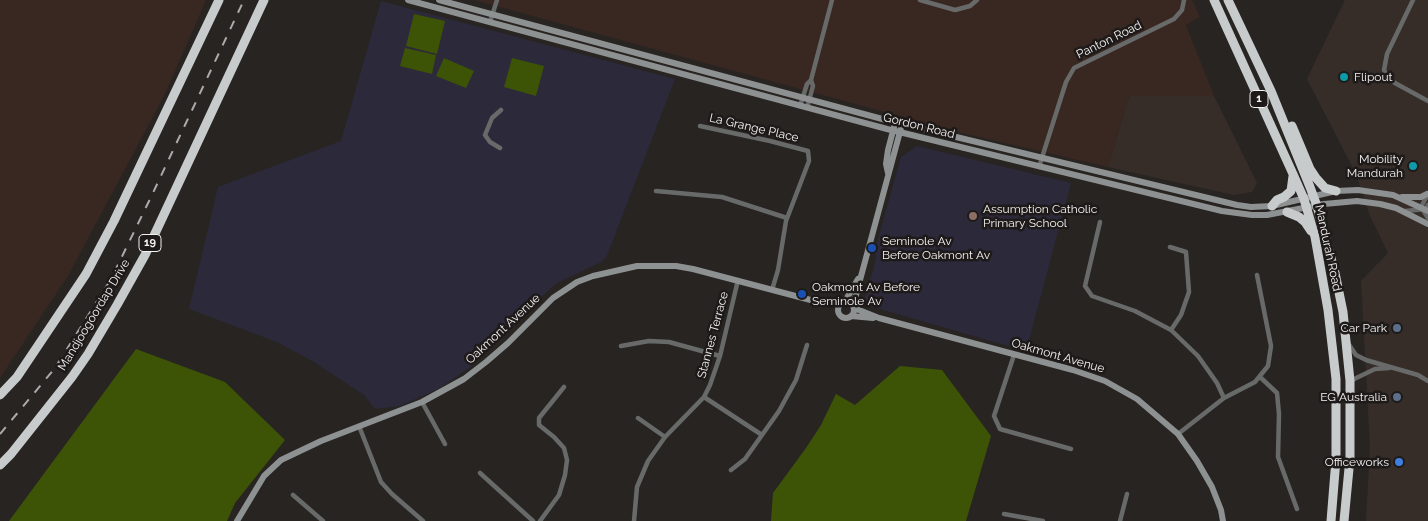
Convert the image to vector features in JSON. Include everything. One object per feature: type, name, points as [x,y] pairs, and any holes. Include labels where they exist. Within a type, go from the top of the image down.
[{"type":"highway","points":[[0,396],[17,377],[86,274],[114,222],[219,0]]},
{"type":"highway","name":"Mandjoogoordap Drive","points":[[0,465],[11,454],[72,376],[118,305],[145,254],[264,0]]},
{"type":"highway","name":"Mandurah Road","points":[[1214,0],[1293,174],[1305,203],[1315,238],[1328,310],[1336,379],[1336,459],[1331,521]]},
{"type":"highway","name":"Mandurah Road","points":[[1228,0],[1279,110],[1314,196],[1335,273],[1346,340],[1350,381],[1350,458],[1344,521]]},
{"type":"highway","points":[[1279,110],[1291,124],[1310,169],[1316,178],[1325,188],[1336,191]]},
{"type":"highway","points":[[1272,206],[1277,200],[1291,191],[1293,174]]},
{"type":"highway","points":[[1287,212],[1305,222],[1315,238]]},
{"type":"main road","name":"Gordon Road","points":[[408,0],[892,131],[1192,204],[1252,215],[1287,212],[1314,196],[1336,191],[1365,190],[1398,197],[1425,208]]},
{"type":"main road","name":"Gordon Road","points":[[439,0],[894,123],[1237,205],[1251,207],[1305,203],[1317,206],[1357,202],[1380,204],[1403,211],[1428,224]]},
{"type":"main road","points":[[888,174],[886,164],[894,123]]},
{"type":"main road","points":[[862,274],[839,308],[840,314],[844,318],[851,316],[902,125]]},
{"type":"main road","points":[[1154,194],[1156,186]]},
{"type":"main road","points":[[1398,197],[1421,197],[1428,194]]},
{"type":"main road","points":[[1192,204],[1194,195]]},
{"type":"main road","name":"Oakmont Avenue","points":[[237,521],[259,484],[274,466],[299,450],[422,402],[464,379],[486,362],[553,298],[588,278],[621,268],[657,265],[693,269],[822,303],[843,303]]},
{"type":"main road","name":"Oakmont Avenue","points":[[822,303],[840,314]]},
{"type":"main road","points":[[843,303],[849,303],[853,307]]},
{"type":"main road","name":"Oakmont Avenue","points":[[853,307],[879,318],[1073,370],[1106,381],[1137,399],[1178,434],[1212,487],[1223,521]]},
{"type":"main road","name":"Oakmont Avenue","points":[[851,316],[879,318]]},
{"type":"street","points":[[490,22],[497,0]]},
{"type":"street","points":[[804,107],[807,84],[811,80],[832,0]]},
{"type":"street","points":[[920,0],[955,10],[970,6],[976,0]]},
{"type":"street","name":"Panton Road","points":[[1039,167],[1066,82],[1074,68],[1174,19],[1182,10],[1184,0]]},
{"type":"street","points":[[1413,0],[1387,54],[1384,70],[1387,76],[1395,83],[1428,101]]},
{"type":"street","points":[[500,148],[490,142],[484,135],[492,118],[501,110]]},
{"type":"street","name":"La Grange Place","points":[[700,126],[808,151],[809,160],[787,218],[772,290]]},
{"type":"street","points":[[656,191],[722,197],[787,218]]},
{"type":"street","points":[[1428,194],[1425,208],[1428,218]]},
{"type":"street","points":[[1403,211],[1425,208]]},
{"type":"street","points":[[1100,222],[1085,286],[1092,296],[1136,311],[1172,330],[1198,356],[1218,383],[1224,398]]},
{"type":"street","points":[[1170,247],[1186,252],[1189,292],[1181,315],[1172,330]]},
{"type":"street","points":[[1178,434],[1224,398],[1255,382],[1268,366],[1271,346],[1257,274]]},
{"type":"street","name":"Stannes Terrace","points":[[634,521],[637,487],[648,461],[665,437],[704,397],[710,385],[720,356],[738,280]]},
{"type":"street","points":[[1346,340],[1356,355],[1366,360],[1418,375],[1428,381]]},
{"type":"street","points":[[621,346],[649,341],[669,342],[720,356]]},
{"type":"street","points":[[731,470],[745,460],[779,411],[796,380],[807,345]]},
{"type":"street","points":[[1014,354],[994,416],[1000,428],[1071,449]]},
{"type":"street","points":[[1350,381],[1375,369],[1396,368]]},
{"type":"street","points":[[1260,377],[1277,393],[1279,414],[1278,457],[1297,509]]},
{"type":"street","points":[[540,521],[558,495],[565,475],[567,460],[564,448],[539,425],[538,418],[564,387]]},
{"type":"street","points":[[704,397],[762,435]]},
{"type":"street","points":[[422,402],[445,444]]},
{"type":"street","points":[[638,418],[665,437]]},
{"type":"street","points":[[359,426],[381,482],[423,521]]},
{"type":"street","points":[[480,474],[533,521]]},
{"type":"street","points":[[1120,521],[1127,494]]},
{"type":"street","points":[[293,495],[322,521]]},
{"type":"street","points":[[1004,514],[1043,521]]},
{"type":"shaded area","points":[[0,0],[206,0],[165,94],[68,276],[0,378]]},
{"type":"shaded area","points":[[474,0],[1192,0],[1200,17],[1186,25],[1214,96],[1129,96],[1108,167],[958,132]]},
{"type":"shaded area","points":[[1345,0],[1428,0],[1428,521],[1366,521],[1370,446],[1361,281],[1388,253],[1370,216],[1356,174],[1307,79]]},
{"type":"shaded area","points":[[381,1],[675,79],[606,258],[555,284],[470,367],[440,388],[400,406],[375,409],[364,395],[314,362],[277,342],[189,309],[218,187],[341,141]]},
{"type":"shaded area","points":[[1129,96],[1214,96],[1257,183],[1252,192],[1234,195],[1108,167]]},
{"type":"shaded area","name":"Assumption Catholic Primary School","points":[[917,146],[1071,183],[1026,351],[866,305],[864,301],[876,259],[875,250],[901,157]]},
{"type":"green space","points":[[414,14],[445,21],[437,54],[406,46]]},
{"type":"green space","points":[[405,48],[436,55],[432,74],[400,66]]},
{"type":"green space","points":[[444,58],[474,71],[466,88],[436,76]]},
{"type":"green space","points":[[512,58],[544,66],[536,96],[504,87]]},
{"type":"green space","points":[[136,349],[225,382],[285,440],[235,503],[227,521],[9,521]]},
{"type":"green space","points":[[900,366],[942,370],[991,436],[966,521],[771,521],[773,493],[821,425],[836,394],[855,405]]},
{"type":"railway","points":[[0,434],[55,368],[111,279],[244,0]]},
{"type":"place","name":"Flipout","points":[[1344,77]]},
{"type":"place","name":"Mobility Mandurah","points":[[1413,166]]},
{"type":"place","name":"Assumption Catholic Primary School","points":[[973,216]]},
{"type":"place","name":"Seminole Av Before Oakmont Av","points":[[872,248]]},
{"type":"place","name":"Oakmont Av Before Seminole Av","points":[[802,294]]},
{"type":"place","name":"Car Park","points":[[1397,328]]},
{"type":"place","name":"EG Australia","points":[[1397,397]]},
{"type":"place","name":"Officeworks","points":[[1399,462]]}]
